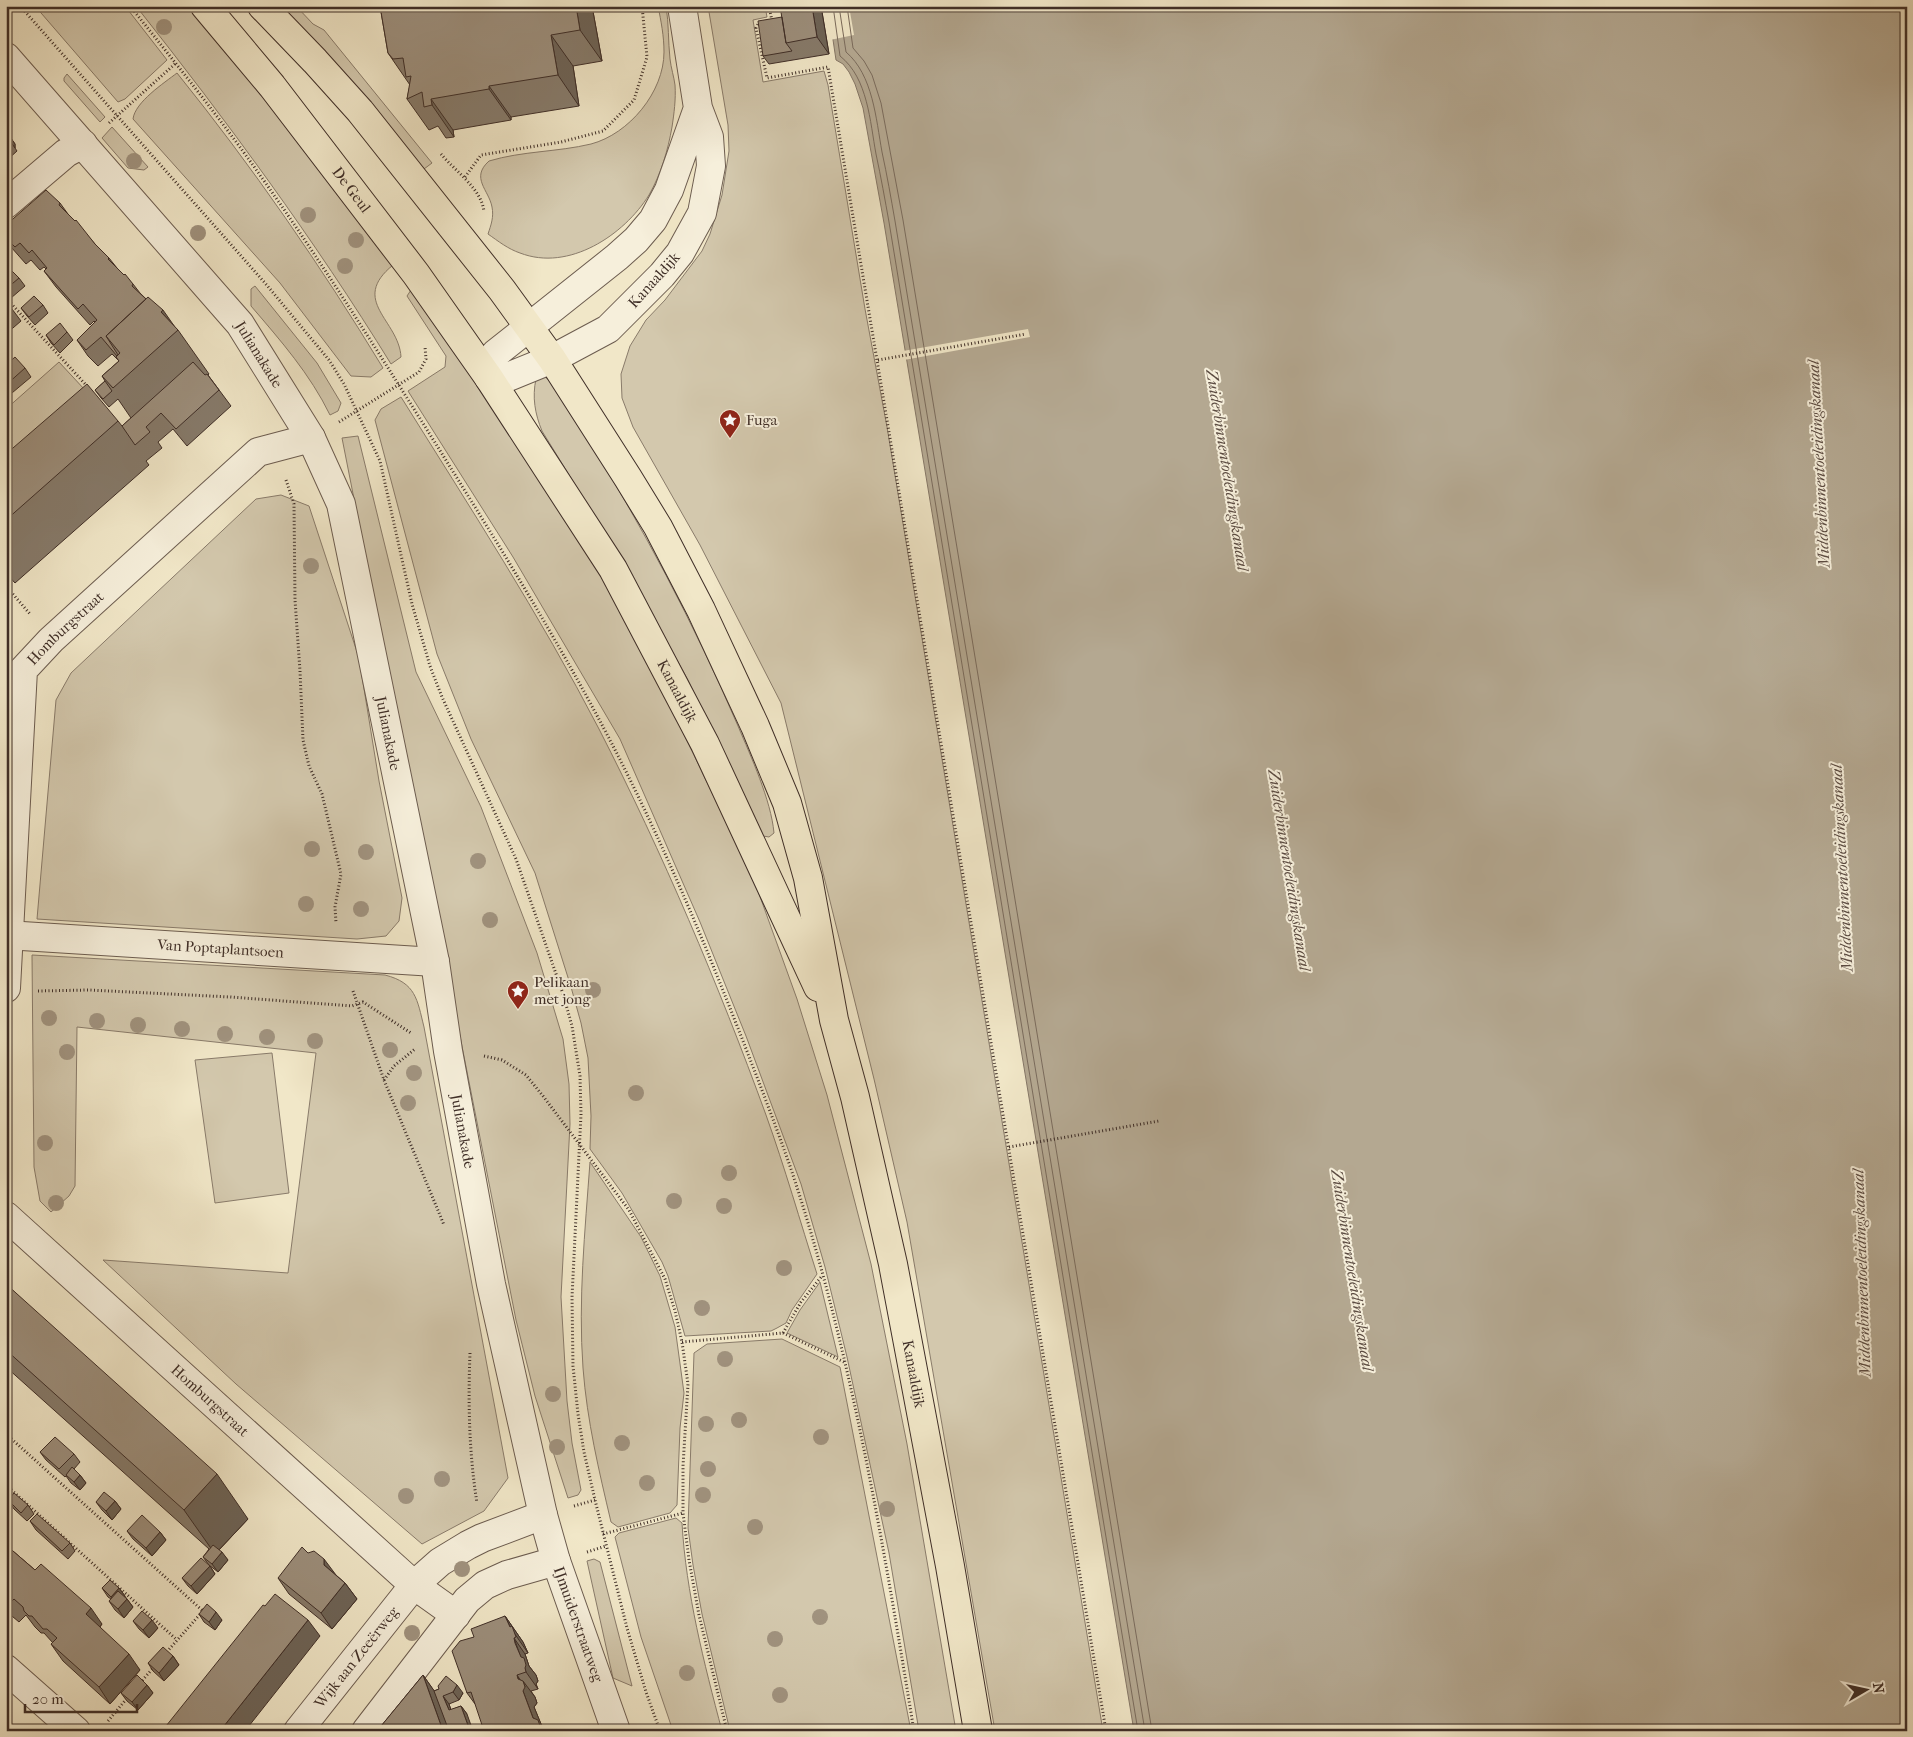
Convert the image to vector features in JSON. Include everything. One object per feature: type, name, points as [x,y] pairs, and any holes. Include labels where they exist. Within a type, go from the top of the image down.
[{"type":"main road","name":"De Geul","points":[[205,6],[272,86],[395,245],[489,378]]},
{"type":"main road","points":[[262,6],[360,111],[469,247],[528,328]]},
{"type":"main road","name":"Kanaaldijk","points":[[528,328],[552,360],[658,527],[755,726],[787,803],[808,878],[834,1020],[855,1097],[894,1264],[950,1566],[978,1731]]},
{"type":"main road","name":"Kanaaldijk","points":[[489,378],[618,577],[705,744],[834,1020]]},
{"type":"street","name":"Kanaaldijk","points":[[682,6],[698,108],[709,137],[711,166],[702,213],[680,253],[662,275],[608,329],[552,360],[508,377],[489,378],[495,354],[617,257],[636,240],[653,220],[669,190],[698,108]]},
{"type":"street","name":"Julianakade","points":[[6,57],[240,324],[311,438],[341,504],[435,962],[439,1044],[543,1515]]},
{"type":"street","points":[[6,204],[66,153],[83,144]]},
{"type":"street","name":"Homburgstraat","points":[[6,988],[7,935],[23,670],[51,640],[258,452],[311,438]]},
{"type":"street","name":"Van Poptaplantsoen","points":[[7,935],[435,962]]},
{"type":"street","name":"Homburgstraat","points":[[6,1216],[414,1585]]},
{"type":"street","name":"IJmuiderstraatweg","points":[[543,1515],[556,1561],[616,1731]]},
{"type":"street","name":"Wijk aan Zeeërweg","points":[[298,1731],[414,1585],[440,1562],[482,1538],[543,1515]]},
{"type":"street","points":[[366,1731],[467,1600],[485,1585],[506,1575],[556,1561]]},
{"type":"street","points":[[414,1585],[456,1615]]},
{"type":"street","points":[[6,1669],[76,1731]]},
{"type":"path","points":[[20,6],[116,117],[299,322],[329,360],[344,384],[380,461],[412,604],[430,666],[445,706],[516,860],[563,994],[572,1026],[580,1076],[580,1145],[572,1263],[571,1331],[573,1366],[584,1452],[603,1534],[638,1668],[660,1731]]},
{"type":"path","points":[[130,6],[236,142],[287,215],[399,385],[506,557],[558,646],[603,727],[661,844],[703,940],[764,1097],[790,1168],[822,1275],[844,1362],[865,1459],[914,1731]]},
{"type":"path","points":[[465,177],[481,155],[561,142],[603,131],[634,100],[647,57],[642,6]]},
{"type":"path","points":[[769,6],[772,21],[769,22]]},
{"type":"path","points":[[764,23],[758,24],[756,28],[766,78],[828,68],[1106,1731]]},
{"type":"path","points":[[116,117],[176,63]]},
{"type":"path","points":[[451,166],[465,177],[481,201],[484,216]]},
{"type":"path","points":[[6,298],[91,391]]},
{"type":"path","points":[[878,360],[1026,334]]},
{"type":"path","points":[[358,412],[399,385]]},
{"type":"path","points":[[6,988],[46,992],[88,990],[220,996],[352,1006],[363,1002],[419,1039],[502,1060],[526,1075],[629,1210],[665,1278],[682,1342],[689,1395],[683,1456],[683,1513],[689,1560],[699,1615],[726,1731]]},
{"type":"path","points":[[384,1080],[394,1066],[439,1044]]},
{"type":"path","points":[[1009,1147],[1160,1121]]},
{"type":"path","points":[[783,1333],[801,1302],[822,1275]]},
{"type":"path","points":[[682,1342],[783,1333],[844,1362]]},
{"type":"path","points":[[6,1434],[203,1611],[164,1655]]},
{"type":"path","points":[[6,1485],[177,1640]]},
{"type":"path","points":[[603,1534],[683,1513]]},
{"type":"path","points":[[138,1685],[158,1662]]},
{"type":"path","points":[[106,1723],[132,1693]]},
{"type":"shaded area","points":[[35,6],[125,6],[167,60],[125,99],[118,102]]},
{"type":"shaded area","points":[[136,6],[191,6],[393,265],[381,278],[375,289],[380,311],[393,332],[401,357],[391,364],[362,317],[269,181]]},
{"type":"shaded area","points":[[278,6],[296,6],[313,24],[324,30],[432,163],[424,169],[383,120]]},
{"type":"shaded area","points":[[658,6],[666,6],[670,59],[675,85],[675,101],[666,153],[649,195],[625,224],[594,246],[576,254],[557,258],[539,258],[520,253],[503,245],[488,234],[493,211],[482,184],[481,173],[484,167],[489,161],[502,158],[591,144],[605,139],[631,121],[651,96],[658,82],[662,67],[664,52]]},
{"type":"shaded area","points":[[708,6],[765,6],[767,17],[753,20],[763,82],[824,71],[828,85],[865,309],[887,427],[1103,1731],[995,1731],[907,1222],[874,1079],[781,703],[700,545],[633,427],[622,398],[621,374],[630,346],[646,320],[665,300],[702,251],[710,234],[722,195],[729,151],[728,125]]},
{"type":"shaded area","points":[[177,73],[259,180],[359,330],[383,368],[371,377],[351,376],[280,283],[133,119],[144,100]]},
{"type":"shaded area","points":[[67,74],[105,117],[100,122],[64,81]]},
{"type":"shaded area","points":[[112,127],[148,167],[144,170],[128,168],[102,138]]},
{"type":"shaded area","points":[[255,286],[317,363],[341,403],[338,411],[330,415],[304,372],[251,306],[251,289]]},
{"type":"shaded area","points":[[411,290],[460,358],[569,521],[639,641],[754,880],[797,999],[827,1095],[871,1264],[907,1444],[956,1731],[919,1731],[889,1553],[847,1357],[825,1267],[801,1184],[746,1036],[700,922],[620,739],[513,557],[408,391],[445,367],[446,356],[407,296]]},
{"type":"shaded area","points":[[59,362],[85,390],[6,462],[6,409]]},
{"type":"shaded area","points":[[544,376],[555,387],[605,466],[666,576],[704,650],[765,793],[774,833],[769,837],[763,836],[760,831],[688,680],[624,564],[542,431],[536,412],[534,392],[536,379]]},
{"type":"shaded area","points":[[401,397],[553,644],[599,729],[667,871],[729,1017],[773,1135],[817,1274],[792,1310],[786,1323],[771,1331],[685,1336],[668,1276],[662,1262],[622,1193],[590,1149],[591,1116],[588,1058],[571,987],[535,873],[471,739],[437,654],[375,420],[381,409]]},
{"type":"shaded area","points":[[358,436],[416,672],[481,807],[537,953],[563,1039],[569,1084],[570,1124],[561,1297],[567,1401],[572,1443],[581,1490],[578,1495],[568,1498],[535,1396],[516,1320],[342,438]]},
{"type":"shaded area","points":[[281,495],[309,506],[359,658],[379,781],[402,898],[399,921],[386,936],[357,939],[37,919],[56,700],[71,673],[256,499]]},
{"type":"shaded area","points":[[32,955],[385,975],[403,983],[414,994],[424,1027],[508,1478],[484,1511],[422,1544],[236,1384],[103,1260],[288,1273],[316,1053],[77,1027],[75,1186],[69,1196],[51,1212],[40,1201],[34,1167]]},
{"type":"shaded area","points":[[272,1053],[289,1193],[215,1203],[195,1060]]},
{"type":"shaded area","points":[[590,1162],[641,1237],[660,1276],[675,1327],[684,1393],[680,1428],[677,1505],[670,1513],[618,1527],[611,1522],[598,1465],[590,1427],[583,1368],[581,1317]]},
{"type":"shaded area","points":[[820,1282],[838,1357],[787,1333],[800,1310]]},
{"type":"shaded area","points":[[782,1339],[840,1367],[911,1731],[730,1731],[702,1614],[688,1528],[694,1353],[707,1344]]},
{"type":"shaded area","points":[[676,1518],[682,1523],[687,1575],[702,1654],[722,1731],[673,1731],[641,1637],[615,1537],[619,1533]]},
{"type":"shaded area","points":[[594,1559],[600,1562],[632,1686],[613,1678],[587,1561]]},
{"type":"water","points":[[828,6],[1907,6],[1907,1731],[1134,1731],[884,223],[863,108],[849,72],[843,64],[836,60]]},
{"type":"pier","points":[[825,6],[849,6],[854,35],[830,40]]},
{"type":"pier","points":[[1028,329],[1030,337],[904,360],[903,351]]},
{"type":"building","points":[[380,6],[576,6],[580,30],[551,35],[558,75],[489,86],[489,89],[431,99],[432,105],[424,107],[422,92],[407,99],[411,76],[406,77],[403,58],[393,59],[388,53]]},
{"type":"building","points":[[780,6],[812,6],[817,37],[786,43]]},
{"type":"building","points":[[782,17],[786,43],[792,51],[763,56],[758,21]]},
{"type":"building","points":[[46,190],[76,220],[108,259],[125,274],[133,284],[132,286],[146,299],[106,336],[117,356],[101,337],[86,350],[77,340],[97,320],[83,304],[78,309],[44,271],[47,268],[32,250],[29,253],[20,243],[15,247],[6,238],[6,225]]},
{"type":"building","points":[[6,265],[19,278],[6,289]]},
{"type":"building","points":[[34,296],[43,305],[29,317],[21,308]]},
{"type":"building","points":[[148,297],[163,310],[161,312],[178,330],[113,388],[102,376],[119,361],[116,357],[120,353],[106,336]]},
{"type":"building","points":[[60,323],[67,332],[54,345],[46,335]]},
{"type":"building","points":[[15,357],[25,368],[6,385],[6,365]]},
{"type":"building","points":[[193,362],[205,375],[207,374],[219,390],[176,429],[161,413],[146,427],[150,432],[135,445],[122,426]]},
{"type":"building","points":[[105,381],[112,391],[103,399],[95,390]]},
{"type":"building","points":[[87,384],[118,421],[6,520],[6,454]]},
{"type":"building","points":[[6,1284],[217,1474],[184,1510],[6,1350]]},
{"type":"building","points":[[55,1437],[74,1454],[59,1469],[40,1452]]},
{"type":"building","points":[[72,1467],[80,1475],[74,1482],[66,1475]]},
{"type":"building","points":[[104,1492],[115,1501],[106,1511],[96,1502]]},
{"type":"building","points":[[14,1493],[28,1505],[21,1513],[8,1500]]},
{"type":"building","points":[[37,1514],[70,1543],[62,1551],[30,1521]]},
{"type":"building","points":[[142,1515],[160,1532],[146,1548],[127,1531]]},
{"type":"building","points":[[6,1545],[35,1570],[41,1564],[91,1608],[86,1614],[129,1654],[99,1687],[51,1644],[57,1638],[47,1629],[43,1629],[14,1599],[6,1605]]},
{"type":"building","points":[[213,1545],[222,1552],[212,1564],[203,1557]]},
{"type":"building","points":[[302,1547],[308,1553],[314,1551],[324,1559],[324,1565],[345,1583],[321,1613],[278,1578]]},
{"type":"building","points":[[201,1558],[210,1566],[191,1586],[182,1578]]},
{"type":"building","points":[[110,1580],[119,1588],[111,1597],[102,1588]]},
{"type":"building","points":[[118,1591],[127,1599],[118,1609],[109,1601]]},
{"type":"building","points":[[275,1594],[308,1620],[220,1731],[162,1731],[263,1605],[265,1606]]},
{"type":"building","points":[[207,1604],[216,1612],[209,1622],[199,1614]]},
{"type":"building","points":[[142,1611],[152,1620],[143,1630],[133,1621]]},
{"type":"building","points":[[505,1616],[510,1627],[512,1626],[516,1637],[514,1638],[515,1643],[521,1657],[524,1658],[526,1672],[517,1675],[518,1679],[523,1681],[525,1687],[523,1691],[533,1718],[538,1720],[540,1726],[538,1731],[484,1731],[471,1692],[467,1693],[452,1651],[460,1641],[474,1637],[471,1629]]},
{"type":"building","points":[[163,1647],[173,1656],[159,1673],[148,1663]]},
{"type":"building","points":[[137,1675],[147,1685],[132,1702],[121,1693]]},
{"type":"building","points":[[423,1675],[443,1731],[377,1731]]},
{"type":"building","points":[[446,1676],[457,1685],[453,1692],[443,1696],[449,1710],[461,1706],[470,1731],[449,1731],[434,1691],[439,1689],[438,1686]]},
{"type":"building","points":[[6,1725],[12,1731],[6,1731]]},
{"type":"place","name":"Fuga","points":[[730,439]]},
{"type":"place","name":"Pelikaan met jong","points":[[518,1010]]},
{"type":"water label","name":"Middenbinnentoeleidingskanaal","points":[[1818,464]]},
{"type":"water label","name":"Zuiderbinnentoeleidingskanaal","points":[[1228,470]]},
{"type":"water label","name":"Middenbinnentoeleidingskanaal","points":[[1841,868]]},
{"type":"water label","name":"Zuiderbinnentoeleidingskanaal","points":[[1290,870]]},
{"type":"water label","name":"Zuiderbinnentoeleidingskanaal","points":[[1353,1270]]},
{"type":"water label","name":"Middenbinnentoeleidingskanaal","points":[[1861,1273]]}]
